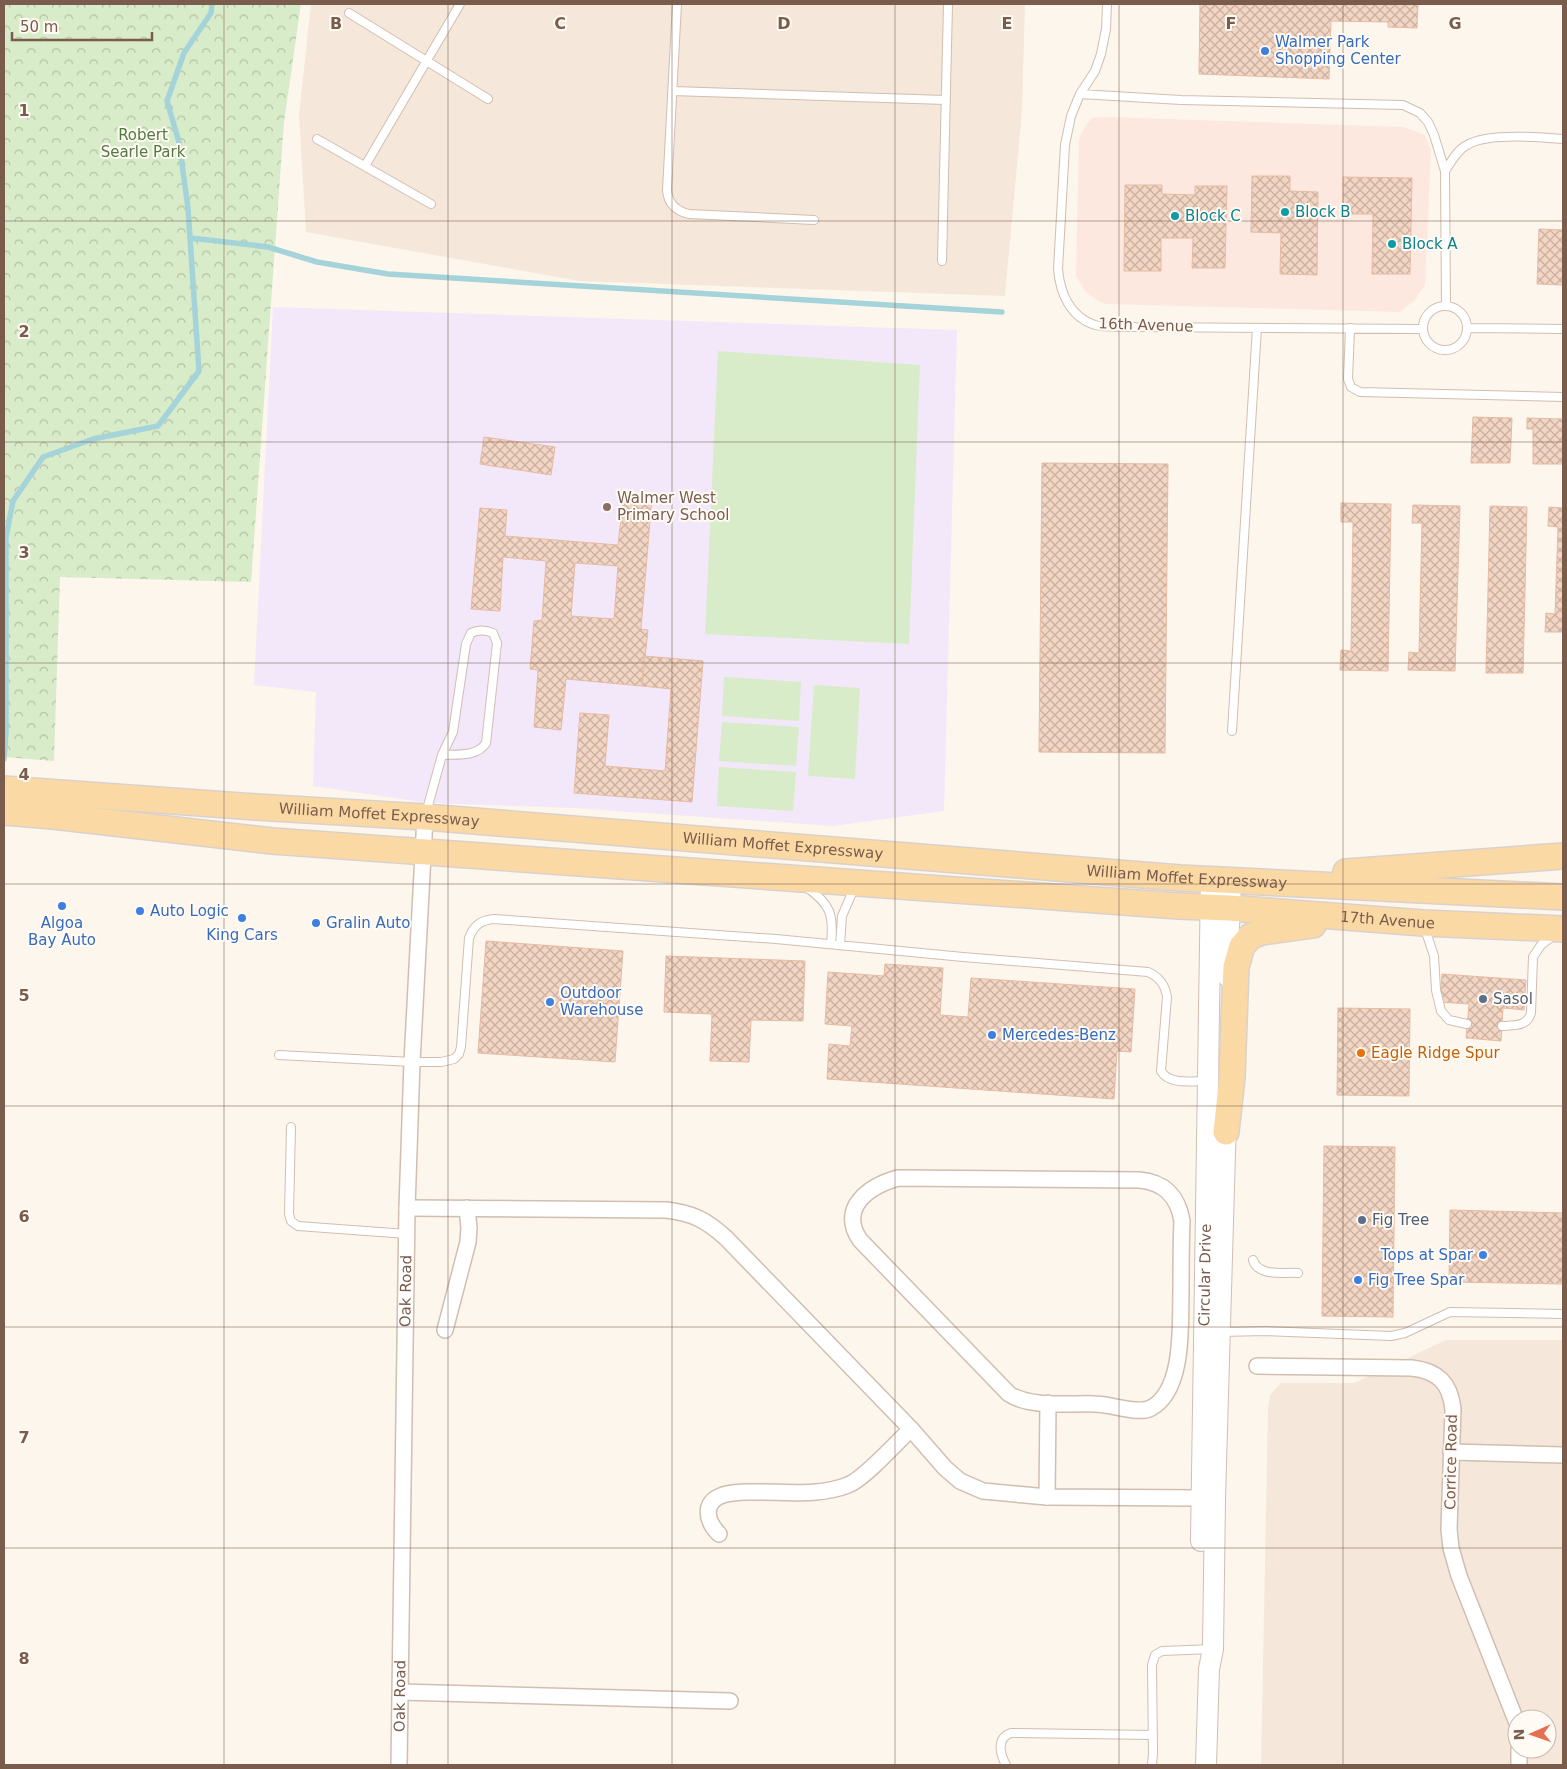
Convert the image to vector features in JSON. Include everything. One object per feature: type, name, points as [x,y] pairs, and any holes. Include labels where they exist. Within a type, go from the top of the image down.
[{"type":"main road","name":"William Moffet Expressway","points":[[4,788],[56,804],[272,841],[1220,907]]},
{"type":"main road","name":"William Moffet Expressway","points":[[4,812],[56,804],[425,817],[1221,880],[1563,897]]},
{"type":"main road","points":[[1320,884],[1332,874],[1346,872],[1563,856]]},
{"type":"main road","name":"17th Avenue","points":[[1220,907],[1423,923],[1562,929]]},
{"type":"main road","points":[[1226,1132],[1232,1077],[1236,967],[1242,946],[1251,936],[1262,932],[1316,924],[1342,917]]},
{"type":"street","name":"Oak Road","points":[[399,1765],[407,1208],[412,1062],[425,817]]},
{"type":"street","name":"Circular Drive","points":[[1206,1765],[1208,1656],[1215,1509],[1208,1081],[1221,880]]},
{"type":"street","name":"Circular Drive","points":[[1208,1656],[1200,1498],[1226,1132],[1220,907]]},
{"type":"street","points":[[907,1178],[1149,1181],[1156,1183],[1171,1195],[1177,1203],[1182,1221],[1180,1340],[1179,1356],[1171,1384],[1165,1395],[1152,1407],[1138,1410],[1110,1405],[1048,1403],[1016,1399],[1009,1394],[860,1240],[854,1232],[852,1223],[856,1205],[864,1195],[886,1181],[907,1178]]},
{"type":"street","points":[[407,1208],[666,1210],[692,1214],[704,1220],[726,1238],[911,1429],[951,1474],[970,1487],[996,1493],[1047,1497],[1200,1498]]},
{"type":"street","points":[[445,1330],[468,1242],[467,1208]]},
{"type":"street","name":"Corrice Road","points":[[1257,1366],[1412,1368],[1433,1373],[1441,1379],[1452,1398],[1450,1529],[1454,1560],[1512,1709]]},
{"type":"street","points":[[1047,1497],[1048,1403]]},
{"type":"street","points":[[718,1534],[709,1522],[708,1514],[712,1501],[718,1497],[735,1492],[835,1490],[851,1484],[863,1475],[911,1429]]},
{"type":"street","points":[[1451,1452],[1563,1455]]},
{"type":"street","points":[[401,1692],[730,1700]]},
{"type":"lane","points":[[365,166],[460,4]]},
{"type":"lane","points":[[677,4],[667,190],[668,196],[675,208],[689,214],[814,220]]},
{"type":"lane","points":[[942,262],[948,4]]},
{"type":"lane","name":"16th Avenue","points":[[1106,4],[1106,29],[1101,54],[1095,71],[1080,94],[1071,116],[1065,144],[1058,269],[1060,286],[1070,306],[1080,318],[1096,325],[1135,327],[1422,329]]},
{"type":"lane","points":[[349,12],[488,99]]},
{"type":"lane","points":[[673,91],[945,100]]},
{"type":"lane","points":[[1080,94],[1181,100],[1403,105],[1420,112],[1428,122],[1445,171],[1446,306]]},
{"type":"lane","points":[[1445,171],[1460,150],[1468,144],[1480,140],[1563,139]]},
{"type":"lane","points":[[317,140],[431,204]]},
{"type":"lane","points":[[1439,306],[1446,306],[1459,310],[1466,322],[1467,328],[1466,335],[1458,346],[1445,350],[1438,349],[1427,342],[1422,329],[1426,315],[1439,306]]},
{"type":"lane","points":[[1232,731],[1257,328]]},
{"type":"lane","points":[[1350,328],[1348,379],[1351,387],[1360,392],[1563,398]]},
{"type":"lane","points":[[1467,328],[1563,329]]},
{"type":"lane","points":[[425,817],[442,755],[454,732],[468,637],[471,633],[482,630],[493,633],[497,643],[486,743],[480,751],[473,753],[442,755]]},
{"type":"lane","points":[[793,878],[828,906],[832,915],[831,944]]},
{"type":"lane","points":[[840,945],[842,916],[857,882]]},
{"type":"lane","points":[[279,1055],[412,1062],[446,1062],[454,1058],[459,1054],[461,1047],[468,943],[475,926],[488,919],[831,944],[1148,972],[1160,980],[1167,997],[1161,1067],[1163,1074],[1172,1080],[1208,1081]]},
{"type":"lane","points":[[1423,923],[1434,956],[1436,990],[1441,1011],[1446,1018],[1467,1024]]},
{"type":"lane","points":[[1502,1026],[1526,1023],[1530,1016],[1532,957],[1541,945],[1562,929]]},
{"type":"lane","points":[[291,1127],[289,1214],[291,1222],[298,1226],[407,1234]]},
{"type":"lane","points":[[1253,1260],[1254,1265],[1261,1271],[1298,1273]]},
{"type":"lane","points":[[1213,1332],[1265,1331],[1391,1336],[1406,1333],[1450,1312],[1563,1314]]},
{"type":"lane","points":[[1152,1765],[1154,1753],[1152,1665],[1155,1654],[1162,1651],[1208,1656]]},
{"type":"lane","points":[[1006,1765],[1000,1748],[1001,1741],[1004,1736],[1011,1733],[1153,1735]]},
{"type":"shaded area","points":[[311,4],[1025,4],[1022,111],[1005,296],[579,281],[306,232],[299,115]]},
{"type":"shaded area","points":[[1092,118],[1404,127],[1425,135],[1431,150],[1425,285],[1415,300],[1400,312],[1105,304],[1095,299],[1085,291],[1076,276],[1079,139],[1085,126]]},
{"type":"shaded area","name":"Walmer West Primary School","points":[[273,307],[957,330],[944,811],[833,826],[573,808],[428,803],[313,786],[316,692],[254,685]]},
{"type":"shaded area","points":[[1446,1340],[1563,1340],[1563,1765],[1261,1765],[1268,1409],[1270,1395],[1281,1383],[1354,1383]]},
{"type":"green space","name":"Robert Searle Park","points":[[4,4],[301,4],[284,122],[251,582],[60,577],[54,761],[4,757]]},
{"type":"green space","points":[[718,351],[920,365],[909,644],[705,634]]},
{"type":"green space","points":[[724,677],[801,682],[799,721],[722,716]]},
{"type":"green space","points":[[814,685],[860,688],[855,779],[808,776]]},
{"type":"green space","points":[[722,722],[799,727],[796,766],[719,761]]},
{"type":"green space","points":[[719,767],[796,772],[793,811],[717,806]]},
{"type":"building","name":"Walmer Park Shopping Center","points":[[1200,4],[1418,4],[1417,28],[1388,27],[1388,22],[1331,21],[1329,79],[1199,74]]},
{"type":"building","name":"Block B","points":[[1252,176],[1290,176],[1290,191],[1318,192],[1317,275],[1280,274],[1281,233],[1251,232]]},
{"type":"building","name":"Block A","points":[[1343,177],[1412,178],[1410,274],[1372,274],[1373,214],[1343,214]]},
{"type":"building","name":"Block C","points":[[1125,185],[1162,185],[1162,194],[1195,195],[1195,186],[1227,186],[1225,268],[1192,268],[1193,238],[1161,238],[1161,271],[1124,271]]},
{"type":"building","points":[[1539,229],[1563,230],[1563,285],[1537,284]]},
{"type":"building","points":[[1473,417],[1512,418],[1510,463],[1471,463]]},
{"type":"building","points":[[1527,418],[1563,419],[1563,464],[1533,464],[1533,429],[1527,429]]},
{"type":"building","points":[[484,437],[555,447],[551,475],[480,464]]},
{"type":"building","points":[[1042,463],[1168,464],[1165,753],[1039,752]]},
{"type":"building","points":[[624,493],[652,497],[641,629],[648,630],[642,686],[566,679],[561,730],[534,727],[538,670],[530,669],[534,621],[542,620],[546,561],[503,557],[500,611],[471,609],[480,508],[507,510],[505,536],[618,545]],"holes":[[[575,563],[618,566],[614,619],[571,616]]]},
{"type":"building","points":[[1341,503],[1391,504],[1388,671],[1340,670],[1341,650],[1351,651],[1353,522],[1341,522]]},
{"type":"building","points":[[1413,505],[1460,506],[1455,671],[1408,670],[1409,652],[1419,653],[1422,523],[1412,523]]},
{"type":"building","points":[[1490,506],[1527,507],[1523,673],[1486,673]]},
{"type":"building","points":[[1549,507],[1563,508],[1563,632],[1545,632],[1546,613],[1555,614],[1558,527],[1548,526]]},
{"type":"building","points":[[644,656],[703,661],[692,802],[574,793],[580,713],[609,715],[605,766],[665,771],[671,689],[642,686]]},
{"type":"building","name":"Outdoor Warehouse","points":[[486,941],[623,951],[615,1062],[478,1053]]},
{"type":"building","points":[[666,956],[805,961],[803,1021],[751,1020],[749,1062],[710,1061],[712,1014],[664,1012]]},
{"type":"building","name":"Mercedes-Benz","points":[[885,964],[943,968],[940,1015],[968,1017],[971,978],[1135,989],[1131,1052],[1117,1051],[1114,1099],[827,1079],[829,1044],[850,1046],[852,1026],[825,1024],[828,972],[884,976]]},
{"type":"building","points":[[1442,974],[1526,980],[1524,1010],[1503,1008],[1501,1041],[1466,1038],[1469,1004],[1440,1002]]},
{"type":"building","points":[[1338,1008],[1410,1009],[1409,1096],[1337,1095]]},
{"type":"building","points":[[1324,1146],[1395,1147],[1393,1317],[1322,1316]]},
{"type":"building","points":[[1450,1210],[1563,1213],[1563,1284],[1449,1282]]},
{"type":"waterway","points":[[4,759],[6,732],[6,537],[13,501],[43,457],[93,439],[158,426],[199,371],[188,208],[179,142],[167,101],[184,53],[211,13],[212,4]]},
{"type":"waterway","points":[[191,238],[268,247],[317,262],[388,274],[1002,312]]},
{"type":"place","name":"Walmer Park Shopping Center","points":[[1265,51]]},
{"type":"place","name":"Block B","points":[[1285,212]]},
{"type":"place","name":"Block C","points":[[1175,216]]},
{"type":"place","name":"Block A","points":[[1392,244]]},
{"type":"place","name":"Walmer West Primary School","points":[[607,507]]},
{"type":"place","name":"Algoa Bay Auto","points":[[62,906]]},
{"type":"place","name":"Auto Logic","points":[[140,911]]},
{"type":"place","name":"King Cars","points":[[242,918]]},
{"type":"place","name":"Gralin Auto","points":[[316,923]]},
{"type":"place","name":"Sasol","points":[[1483,999]]},
{"type":"place","name":"Outdoor Warehouse","points":[[550,1002]]},
{"type":"place","name":"Mercedes-Benz","points":[[992,1035]]},
{"type":"place","name":"Eagle Ridge Spur","points":[[1361,1053]]},
{"type":"place","name":"Fig Tree","points":[[1362,1220]]},
{"type":"place","name":"Tops at Spar","points":[[1483,1255]]},
{"type":"place","name":"Fig Tree Spar","points":[[1358,1280]]}]
